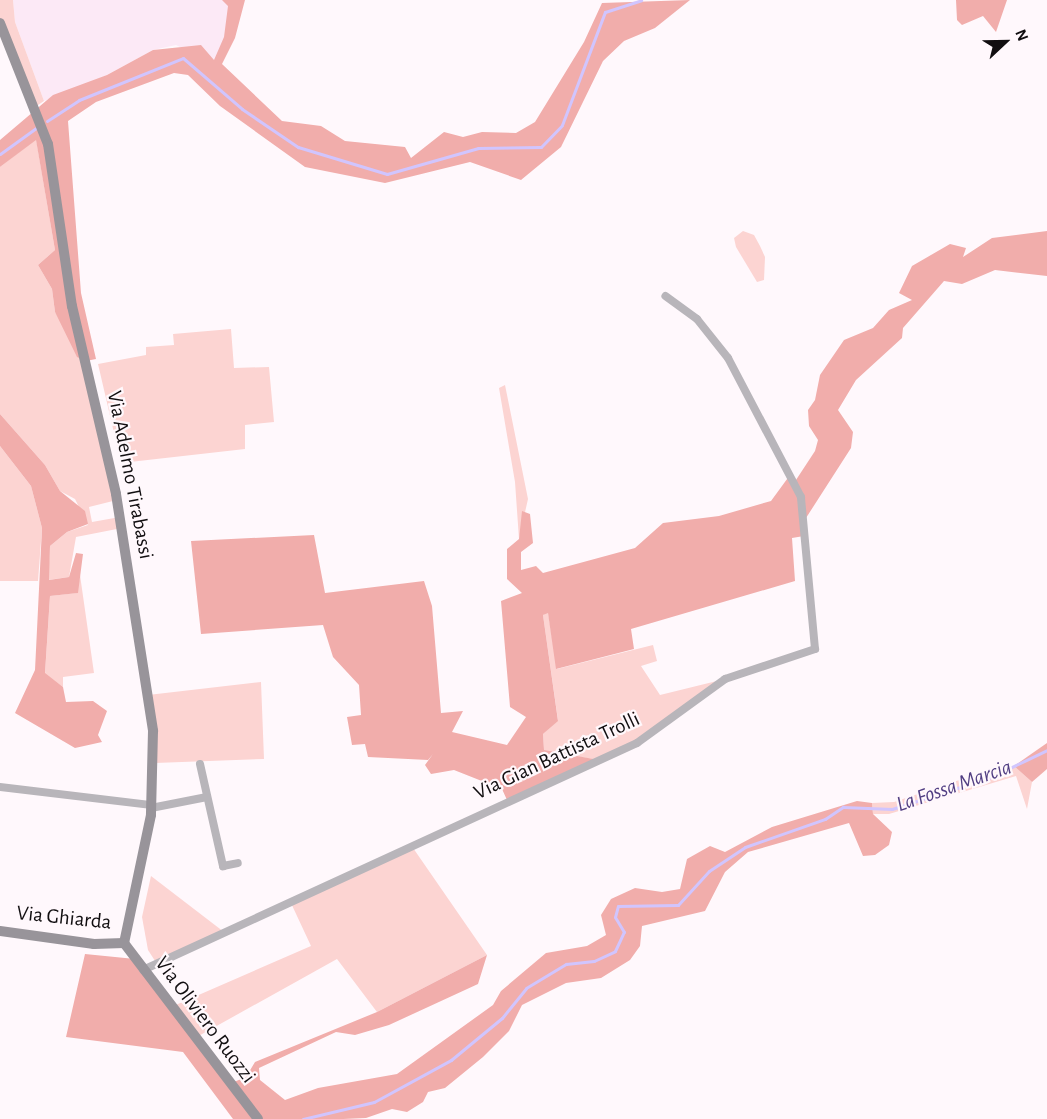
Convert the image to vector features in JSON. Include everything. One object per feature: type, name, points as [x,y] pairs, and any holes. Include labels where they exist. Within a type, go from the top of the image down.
[{"type":"street","name":"Via Adelmo Tirabassi","points":[[0,23],[48,144],[72,306],[108,450],[153,731],[152,807],[124,943]]},
{"type":"street","name":"Via Gian Battista Trolli","points":[[143,970],[528,790],[637,743],[725,679],[815,649],[801,497],[728,358],[697,320],[665,296]]},
{"type":"street","points":[[200,764],[223,867],[238,863]]},
{"type":"street","points":[[0,787],[152,807],[207,797]]},
{"type":"street","name":"Via Ghiarda","points":[[0,931],[94,944],[124,943]]},
{"type":"street","name":"Via Oliviero Ruozzi","points":[[124,943],[258,1119]]},
{"type":"shaded area","points":[[0,0],[13,0],[15,22],[44,101],[35,107],[0,23]]},
{"type":"shaded area","points":[[13,0],[239,0],[217,66],[176,45],[153,50],[107,75],[44,101],[15,22]]},
{"type":"shaded area","points":[[222,0],[245,0],[235,38],[222,64],[282,121],[321,126],[345,141],[405,147],[411,158],[444,132],[463,137],[482,132],[516,133],[535,122],[584,42],[602,3],[690,0],[655,28],[624,41],[603,61],[561,147],[521,180],[470,162],[385,183],[305,167],[220,106],[188,75],[174,73],[96,102],[68,121],[81,293],[96,359],[86,361],[77,357],[55,312],[52,289],[38,265],[55,250],[36,140],[0,167],[0,140],[53,95],[107,75],[153,50],[201,45],[214,60],[224,37],[228,6]]},
{"type":"shaded area","points":[[956,0],[1007,0],[996,32],[983,16],[962,25],[957,20]]},
{"type":"shaded area","points":[[36,139],[55,250],[38,265],[52,289],[55,312],[86,361],[117,500],[89,507],[92,522],[120,517],[122,528],[76,537],[69,577],[48,580],[50,546],[67,532],[88,525],[75,499],[60,491],[45,465],[0,414],[0,167]]},
{"type":"shaded area","points":[[743,231],[754,235],[765,257],[764,280],[757,282],[736,247],[734,238]]},
{"type":"shaded area","points":[[1047,231],[1047,276],[995,270],[962,284],[944,281],[903,328],[902,338],[856,380],[838,410],[853,432],[851,448],[806,518],[804,536],[792,538],[795,581],[631,629],[634,649],[556,669],[548,613],[543,615],[558,721],[543,734],[544,750],[599,760],[507,800],[502,789],[454,770],[431,774],[425,765],[433,754],[428,760],[368,757],[365,744],[352,745],[347,717],[361,715],[359,685],[333,657],[323,625],[201,634],[191,541],[314,535],[325,593],[424,581],[432,606],[441,713],[463,711],[452,732],[507,745],[526,717],[510,707],[501,601],[522,593],[507,579],[507,549],[519,539],[522,511],[530,514],[533,543],[521,552],[521,570],[536,566],[543,573],[635,548],[663,523],[719,516],[771,501],[790,475],[794,483],[815,451],[818,440],[809,426],[808,410],[815,400],[820,375],[844,340],[873,328],[889,310],[912,300],[899,293],[912,266],[950,244],[966,248],[963,257],[992,238]]},
{"type":"shaded area","points":[[231,329],[234,368],[269,367],[274,422],[245,425],[245,449],[121,463],[98,364],[146,355],[146,347],[174,345],[173,334]]},
{"type":"shaded area","points":[[505,385],[528,499],[519,539],[515,482],[499,388]]},
{"type":"shaded area","points":[[0,414],[45,465],[60,491],[85,511],[88,524],[67,532],[50,546],[49,580],[69,577],[76,553],[83,554],[78,593],[50,596],[45,673],[63,687],[66,702],[93,701],[107,711],[98,735],[102,742],[75,748],[15,713],[35,670],[42,528],[31,486],[0,446]]},
{"type":"shaded area","points":[[0,446],[31,486],[42,528],[38,581],[0,581]]},
{"type":"shaded area","points":[[80,575],[94,673],[63,677],[63,687],[45,674],[50,596],[77,593]]},
{"type":"shaded area","points":[[548,612],[557,669],[653,645],[657,661],[641,666],[660,695],[725,679],[637,743],[599,760],[544,751],[543,734],[558,720],[543,615]]},
{"type":"shaded area","points":[[261,682],[264,759],[155,763],[148,695]]},
{"type":"shaded area","points":[[1047,743],[1047,769],[1032,782],[1014,766]]},
{"type":"shaded area","points":[[1001,766],[1014,766],[1032,782],[1027,809],[1016,776],[889,814],[873,814],[872,803],[894,802]]},
{"type":"shaded area","points":[[857,801],[872,803],[873,814],[892,832],[889,845],[875,855],[863,856],[849,823],[748,852],[725,872],[705,911],[642,926],[640,946],[630,960],[601,978],[566,983],[522,1005],[509,1031],[483,1057],[445,1088],[428,1092],[423,1102],[407,1112],[392,1109],[366,1118],[343,1119],[233,1119],[183,1052],[66,1037],[85,954],[135,959],[229,1084],[246,1077],[255,1062],[377,1012],[487,955],[478,984],[389,1025],[355,1035],[336,1032],[259,1068],[260,1080],[285,1100],[318,1088],[397,1074],[493,1005],[501,991],[546,953],[587,946],[606,935],[601,915],[611,899],[635,888],[662,892],[680,889],[687,859],[710,846],[725,852],[772,827]]},
{"type":"shaded area","points":[[411,845],[487,955],[377,1012],[337,959],[195,1038],[171,1007],[311,946],[290,901]]},
{"type":"shaded area","points":[[151,876],[224,932],[157,964],[148,950],[142,917]]},
{"type":"waterway","points":[[47,121],[79,100],[183,58],[242,109],[298,147],[387,174],[478,148],[541,147],[562,125],[605,12],[641,0]]},
{"type":"waterway","points":[[0,154],[36,128]]},
{"type":"waterway","name":"La Fossa Marcia","points":[[303,1119],[374,1102],[451,1060],[502,1018],[526,988],[566,964],[594,961],[615,951],[624,932],[615,917],[618,906],[678,905],[709,871],[745,847],[825,819],[843,807],[892,809],[991,777],[1047,750]]}]
